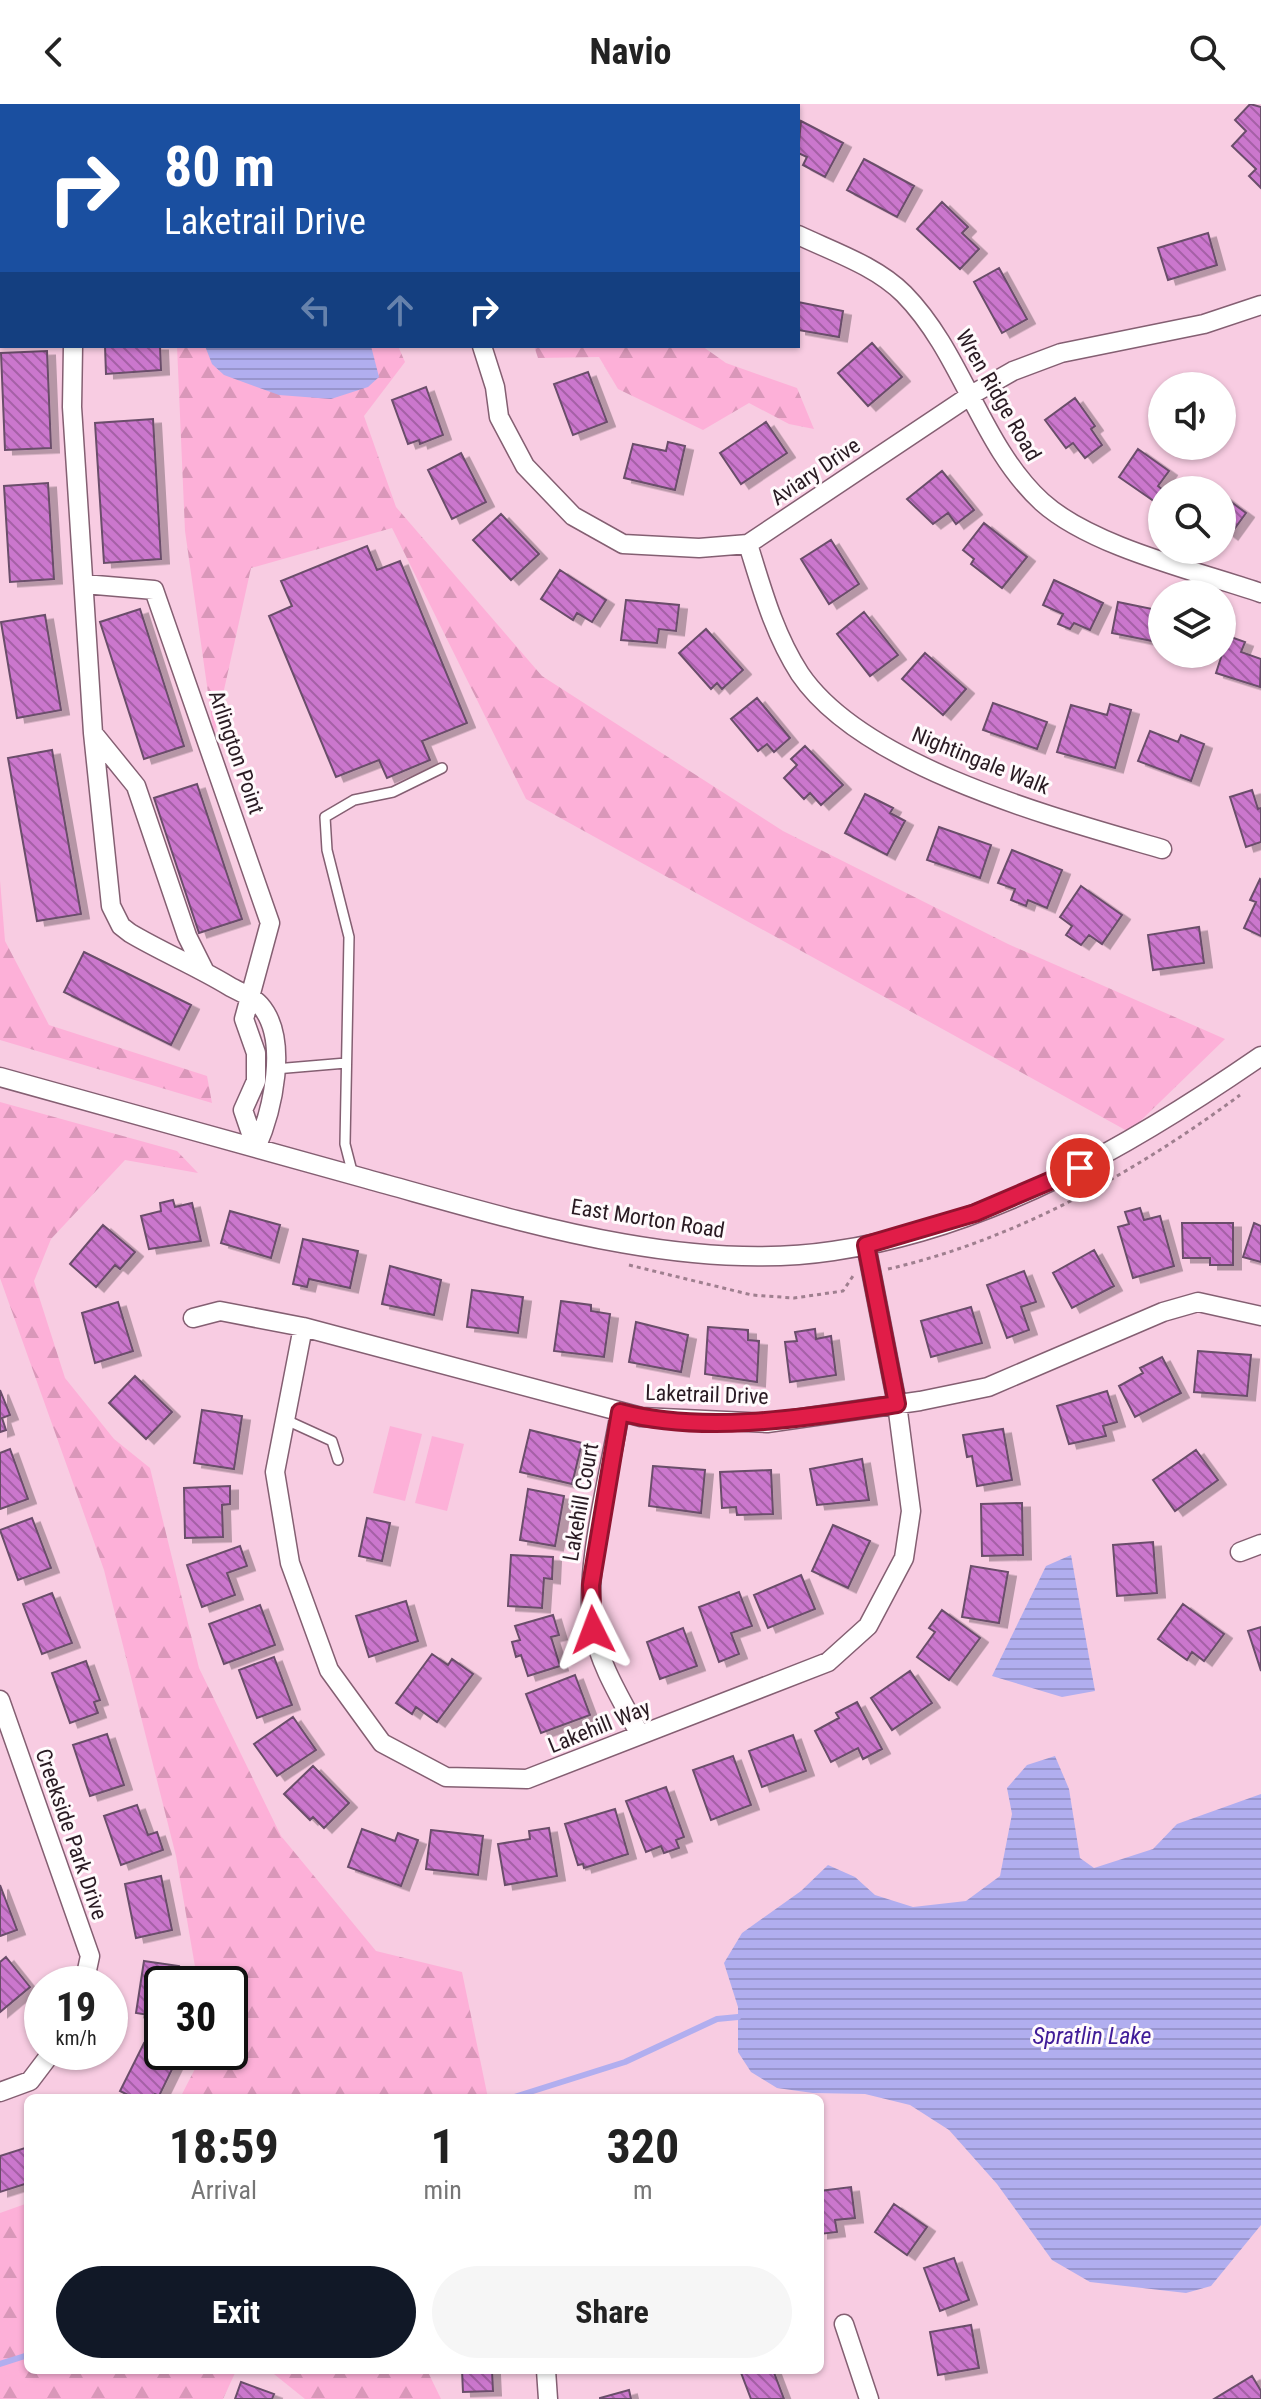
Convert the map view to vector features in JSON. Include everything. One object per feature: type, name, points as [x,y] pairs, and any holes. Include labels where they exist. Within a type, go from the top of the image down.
[{"type":"street","name":"Wren Ridge Road","points":[[800,236],[868,267],[902,292],[932,327],[1020,479],[1044,503],[1073,524],[1104,539],[1261,593]]},
{"type":"street","name":"Aviary Drive","points":[[483,348],[495,387],[499,417],[525,466],[573,516],[623,544],[699,548],[748,544],[971,395],[1013,371],[1061,353],[1204,324],[1261,305]]},
{"type":"street","points":[[73,348],[72,407],[93,733],[114,915],[130,933],[204,970],[249,997],[267,1017],[276,1069],[269,1119],[256,1148]]},
{"type":"street","name":"Nightingale Walk","points":[[748,544],[770,617],[801,674],[833,712],[875,740],[943,775],[1162,849]]},
{"type":"street","name":"Arlington Point","points":[[84,584],[154,590],[270,923],[256,984],[249,997],[244,1019],[256,1053],[256,1081],[243,1110],[256,1148]]},
{"type":"street","points":[[93,733],[136,786],[187,936],[204,970]]},
{"type":"street","name":"East Morton Road","points":[[0,1077],[587,1236],[703,1254],[790,1256],[866,1245],[975,1213],[1080,1168],[1168,1120],[1261,1056]]},
{"type":"street","name":"Lakehill Way","points":[[303,1327],[275,1472],[290,1563],[329,1670],[382,1743],[446,1777],[527,1779],[828,1662],[868,1626],[904,1558],[911,1511],[897,1404],[866,1245]]},
{"type":"street","name":"Laketrail Drive","points":[[193,1318],[220,1311],[303,1327],[641,1417],[767,1423],[988,1387],[1163,1312],[1198,1302],[1261,1316]]},
{"type":"street","name":"Lakehill Court","points":[[620,1412],[591,1585],[593,1630],[605,1665],[640,1735]]},
{"type":"street","points":[[1240,1552],[1261,1544]]},
{"type":"street","name":"Creekside Park Drive","points":[[0,1700],[90,1956],[88,1966]]},
{"type":"street","points":[[0,2092],[30,2081],[38,2070]]},
{"type":"street","points":[[844,2324],[869,2399]]},
{"type":"street","points":[[546,2374],[548,2399]]},
{"type":"lane","points":[[353,1175],[345,1144],[349,937],[327,850],[325,817],[354,800],[393,792],[442,768]]},
{"type":"lane","points":[[256,1070],[346,1063]]},
{"type":"lane","points":[[286,1420],[332,1441],[338,1460]]},
{"type":"path","points":[[629,1265],[752,1295],[794,1298],[843,1291],[853,1276],[944,1256],[1042,1216],[1194,1129],[1250,1088]]},
{"type":"green space","points":[[177,348],[399,348],[405,362],[364,416],[396,507],[542,676],[783,831],[1008,944],[1225,1039],[1129,1132],[526,799],[392,528],[251,568],[214,735],[185,531]]},
{"type":"green space","points":[[535,348],[705,348],[726,363],[797,388],[814,429],[789,424],[749,403],[703,430],[618,389],[599,357],[538,358]]},
{"type":"green space","points":[[0,880],[5,941],[49,1025],[207,1076],[212,1103],[0,1040]]},
{"type":"green space","points":[[0,1102],[177,1151],[198,1173],[125,1160],[51,1239],[34,1281],[65,1378],[114,1439],[150,1468],[199,1668],[281,1836],[376,1951],[462,1972],[487,2094],[182,2094],[194,2070],[248,2070],[248,1966],[195,1966],[176,1856],[104,1570],[0,1278]]},
{"type":"green space","points":[[390,1426],[422,1434],[405,1501],[373,1493]]},
{"type":"green space","points":[[432,1436],[464,1444],[447,1511],[415,1503]]},
{"type":"green space","points":[[24,2204],[24,2374],[235,2374],[223,2399],[0,2399],[0,2213]]},
{"type":"green space","points":[[274,2374],[429,2374],[441,2399],[305,2399]]},
{"type":"water","points":[[206,348],[372,348],[379,377],[368,387],[331,399],[279,395],[224,375],[212,364]]},
{"type":"water","points":[[1071,1555],[1095,1691],[1062,1697],[992,1676],[1046,1566]]},
{"type":"water","name":"Spratlin Lake","points":[[1055,1756],[1069,1789],[1080,1858],[1094,1868],[1153,1849],[1177,1824],[1261,1794],[1261,2225],[1211,2286],[1186,2293],[1090,2282],[1052,2260],[997,2184],[949,2130],[910,2105],[865,2094],[813,2093],[777,2088],[751,2072],[738,2052],[738,2007],[724,1963],[742,1933],[801,1891],[828,1865],[855,1877],[875,1895],[913,1907],[966,1901],[1000,1876],[1012,1814],[1007,1788],[1027,1765]]},
{"type":"building","points":[[1250,104],[1261,107],[1261,188],[1249,176],[1256,169],[1232,146],[1246,131],[1235,120]]},
{"type":"building","points":[[801,121],[843,143],[825,177],[803,165],[807,157],[800,154]]},
{"type":"building","points":[[864,159],[914,186],[897,217],[847,190]]},
{"type":"building","points":[[942,202],[968,227],[962,233],[979,249],[960,269],[917,229]]},
{"type":"building","points":[[1208,233],[1217,265],[1168,280],[1158,248]]},
{"type":"building","points":[[999,268],[1027,319],[1002,333],[974,282]]},
{"type":"building","points":[[800,302],[843,311],[839,337],[800,330]]},
{"type":"building","points":[[872,343],[902,377],[868,406],[838,373]]},
{"type":"building","points":[[105,348],[160,348],[161,370],[106,374]]},
{"type":"building","points":[[47,351],[51,448],[5,450],[1,353]]},
{"type":"building","points":[[588,372],[607,422],[573,435],[554,384]]},
{"type":"building","points":[[426,387],[443,435],[420,444],[419,440],[408,444],[392,400]]},
{"type":"building","points":[[1075,398],[1095,426],[1091,429],[1102,445],[1085,458],[1073,443],[1066,448],[1045,420]]},
{"type":"building","points":[[153,419],[161,559],[104,563],[95,423]]},
{"type":"building","points":[[766,422],[787,453],[741,484],[720,453]]},
{"type":"building","points":[[668,442],[685,446],[675,490],[624,478],[633,444],[666,451]]},
{"type":"building","points":[[1138,449],[1148,456],[1148,460],[1154,460],[1169,471],[1165,476],[1148,476],[1148,497],[1119,477]]},
{"type":"building","points":[[461,453],[486,502],[452,519],[428,470]]},
{"type":"building","points":[[942,471],[974,510],[956,524],[948,513],[933,524],[907,499]]},
{"type":"building","points":[[48,483],[54,579],[10,582],[4,486]]},
{"type":"building","points":[[1236,506],[1246,513],[1236,527]]},
{"type":"building","points":[[501,514],[539,554],[511,580],[473,540]]},
{"type":"building","points":[[984,523],[1027,557],[1002,588],[971,564],[974,559],[963,550]]},
{"type":"building","points":[[831,540],[859,584],[829,604],[801,559]]},
{"type":"building","points":[[367,546],[377,570],[400,561],[467,723],[422,741],[430,760],[387,778],[379,760],[336,777],[269,616],[292,606],[281,581]]},
{"type":"building","points":[[560,570],[606,600],[592,622],[577,613],[573,620],[541,599]]},
{"type":"building","points":[[1054,580],[1103,603],[1090,630],[1074,623],[1070,629],[1058,624],[1063,614],[1043,605]]},
{"type":"building","points":[[626,600],[679,605],[676,631],[659,629],[657,643],[621,640]]},
{"type":"building","points":[[1118,602],[1148,608],[1148,640],[1112,633]]},
{"type":"building","points":[[140,609],[184,746],[144,759],[100,622]]},
{"type":"building","points":[[864,612],[898,655],[870,676],[837,634]]},
{"type":"building","points":[[45,615],[61,710],[17,718],[1,622]]},
{"type":"building","points":[[706,629],[743,670],[722,689],[717,683],[711,689],[679,653]]},
{"type":"building","points":[[1236,639],[1245,642],[1241,652],[1261,659],[1260,687],[1216,673],[1218,668],[1236,668]]},
{"type":"building","points":[[925,653],[966,689],[943,715],[902,679]]},
{"type":"building","points":[[757,698],[790,738],[774,752],[767,744],[758,751],[731,719]]},
{"type":"building","points":[[993,703],[1047,722],[1037,749],[983,730]]},
{"type":"building","points":[[1110,704],[1131,710],[1115,768],[1057,752],[1071,705],[1107,715]]},
{"type":"building","points":[[1150,731],[1178,742],[1181,735],[1204,744],[1191,781],[1138,761]]},
{"type":"building","points":[[805,746],[843,785],[821,805],[810,793],[804,799],[784,778],[797,765],[791,759]]},
{"type":"building","points":[[52,750],[81,914],[37,921],[8,758]]},
{"type":"building","points":[[197,784],[242,919],[199,933],[154,798]]},
{"type":"building","points":[[1252,790],[1258,809],[1261,808],[1261,842],[1246,847],[1230,797]]},
{"type":"building","points":[[865,794],[893,808],[890,813],[905,821],[887,855],[845,833]]},
{"type":"building","points":[[939,827],[991,845],[980,878],[927,860]]},
{"type":"building","points":[[1012,850],[1062,870],[1047,908],[1028,900],[1026,906],[1011,900],[1015,889],[998,883]]},
{"type":"building","points":[[1260,879],[1261,936],[1244,928],[1256,902],[1250,900]]},
{"type":"building","points":[[1081,886],[1122,915],[1102,944],[1089,935],[1081,945],[1066,935],[1072,926],[1060,917]]},
{"type":"building","points":[[1199,927],[1204,963],[1153,970],[1148,935]]},
{"type":"building","points":[[84,952],[191,1005],[171,1045],[64,992]]},
{"type":"building","points":[[173,1200],[175,1207],[192,1203],[201,1241],[149,1249],[141,1216],[161,1211],[160,1203]]},
{"type":"building","points":[[1140,1208],[1144,1220],[1160,1216],[1174,1266],[1133,1278],[1118,1227],[1129,1224],[1125,1212]]},
{"type":"building","points":[[230,1211],[280,1225],[271,1258],[221,1243]]},
{"type":"building","points":[[1182,1223],[1233,1223],[1233,1265],[1210,1265],[1210,1258],[1183,1258]]},
{"type":"building","points":[[1254,1223],[1261,1226],[1261,1262],[1243,1257]]},
{"type":"building","points":[[103,1225],[135,1252],[120,1269],[115,1265],[96,1287],[70,1264]]},
{"type":"building","points":[[303,1239],[358,1251],[350,1288],[309,1279],[307,1287],[293,1284]]},
{"type":"building","points":[[1094,1250],[1114,1286],[1072,1308],[1053,1273]]},
{"type":"building","points":[[390,1266],[441,1280],[434,1315],[382,1304]]},
{"type":"building","points":[[1024,1271],[1036,1302],[1021,1307],[1029,1330],[1007,1338],[987,1285]]},
{"type":"building","points":[[472,1290],[523,1297],[518,1333],[467,1327]]},
{"type":"building","points":[[561,1301],[591,1305],[591,1311],[610,1314],[604,1357],[554,1351]]},
{"type":"building","points":[[118,1302],[133,1351],[95,1363],[82,1313]]},
{"type":"building","points":[[971,1307],[982,1343],[931,1357],[921,1321]]},
{"type":"building","points":[[636,1322],[688,1335],[681,1372],[629,1362]]},
{"type":"building","points":[[708,1327],[748,1330],[748,1340],[759,1341],[757,1382],[705,1374]]},
{"type":"building","points":[[815,1329],[816,1339],[831,1336],[836,1375],[790,1382],[785,1342],[797,1341],[795,1332]]},
{"type":"building","points":[[1198,1351],[1251,1355],[1247,1396],[1194,1392]]},
{"type":"building","points":[[1162,1357],[1181,1393],[1135,1417],[1119,1386],[1143,1373],[1140,1368]]},
{"type":"building","points":[[135,1376],[172,1412],[146,1439],[109,1403]]},
{"type":"building","points":[[0,1390],[10,1415],[2,1418],[6,1430],[0,1432]]},
{"type":"building","points":[[1107,1391],[1117,1422],[1103,1426],[1106,1436],[1069,1444],[1057,1406]]},
{"type":"building","points":[[202,1410],[242,1416],[234,1469],[194,1463]]},
{"type":"building","points":[[1003,1429],[1012,1480],[977,1486],[972,1456],[967,1457],[963,1435]]},
{"type":"building","points":[[530,1430],[582,1443],[572,1484],[520,1472]]},
{"type":"building","points":[[10,1449],[28,1499],[0,1509],[0,1453]]},
{"type":"building","points":[[1196,1450],[1218,1480],[1175,1511],[1153,1480]]},
{"type":"building","points":[[862,1459],[869,1500],[817,1505],[810,1469]]},
{"type":"building","points":[[653,1466],[705,1470],[701,1513],[649,1506]]},
{"type":"building","points":[[771,1470],[773,1514],[737,1515],[736,1507],[722,1508],[720,1472]]},
{"type":"building","points":[[230,1486],[230,1504],[222,1505],[223,1537],[185,1538],[184,1488]]},
{"type":"building","points":[[528,1489],[564,1496],[555,1546],[520,1540]]},
{"type":"building","points":[[1022,1503],[1023,1555],[982,1556],[981,1504]]},
{"type":"building","points":[[32,1518],[51,1568],[18,1580],[0,1530]]},
{"type":"building","points":[[367,1518],[390,1523],[382,1561],[359,1556]]},
{"type":"building","points":[[833,1525],[870,1541],[848,1588],[812,1571]]},
{"type":"building","points":[[1153,1542],[1157,1593],[1117,1596],[1113,1545]]},
{"type":"building","points":[[240,1546],[247,1566],[227,1573],[235,1595],[202,1607],[187,1565]]},
{"type":"building","points":[[511,1555],[553,1557],[552,1579],[544,1578],[542,1608],[508,1606]]},
{"type":"building","points":[[971,1566],[1008,1572],[999,1623],[962,1617]]},
{"type":"building","points":[[801,1575],[815,1609],[768,1628],[754,1595]]},
{"type":"building","points":[[739,1592],[752,1626],[731,1633],[739,1654],[719,1662],[699,1607]]},
{"type":"building","points":[[52,1593],[72,1643],[42,1654],[23,1604]]},
{"type":"building","points":[[406,1601],[418,1641],[369,1657],[356,1616]]},
{"type":"building","points":[[1183,1604],[1224,1634],[1204,1661],[1192,1652],[1187,1660],[1158,1639]]},
{"type":"building","points":[[260,1605],[275,1645],[224,1664],[209,1624]]},
{"type":"building","points":[[942,1610],[980,1638],[949,1680],[917,1657],[935,1632],[929,1628]]},
{"type":"building","points":[[553,1615],[559,1635],[551,1637],[560,1666],[528,1676],[521,1655],[516,1657],[512,1642],[520,1640],[515,1626]]},
{"type":"building","points":[[1261,1627],[1261,1671],[1248,1631]]},
{"type":"building","points":[[683,1628],[697,1666],[660,1679],[647,1642]]},
{"type":"building","points":[[432,1654],[448,1665],[452,1659],[473,1674],[437,1722],[416,1707],[412,1714],[396,1703]]},
{"type":"building","points":[[274,1657],[292,1705],[257,1718],[239,1670]]},
{"type":"building","points":[[86,1661],[100,1700],[94,1702],[98,1713],[70,1723],[52,1673]]},
{"type":"building","points":[[910,1671],[932,1703],[892,1730],[871,1698]]},
{"type":"building","points":[[575,1675],[590,1715],[541,1733],[526,1694]]},
{"type":"building","points":[[857,1702],[882,1749],[863,1759],[858,1748],[831,1762],[815,1731],[839,1718],[836,1713]]},
{"type":"building","points":[[293,1717],[316,1750],[277,1776],[254,1744]]},
{"type":"building","points":[[107,1734],[124,1785],[90,1796],[73,1745]]},
{"type":"building","points":[[793,1735],[806,1771],[762,1787],[749,1751]]},
{"type":"building","points":[[733,1756],[751,1805],[711,1820],[693,1770]]},
{"type":"building","points":[[313,1766],[349,1803],[324,1828],[313,1817],[310,1820],[284,1794]]},
{"type":"building","points":[[666,1787],[684,1837],[676,1840],[679,1848],[664,1853],[661,1846],[646,1852],[626,1801]]},
{"type":"building","points":[[137,1805],[148,1835],[157,1832],[163,1850],[121,1865],[104,1816]]},
{"type":"building","points":[[615,1809],[628,1854],[584,1868],[583,1864],[578,1865],[565,1824]]},
{"type":"building","points":[[549,1828],[557,1876],[505,1885],[498,1844],[530,1839],[529,1831]]},
{"type":"building","points":[[362,1829],[395,1841],[398,1833],[418,1840],[401,1886],[348,1867]]},
{"type":"building","points":[[431,1830],[483,1836],[478,1875],[426,1869]]},
{"type":"building","points":[[161,1876],[172,1930],[136,1938],[125,1884]]},
{"type":"building","points":[[0,1885],[17,1930],[0,1936]]},
{"type":"building","points":[[6,1957],[24,1980],[24,1992],[0,2012],[0,1962]]},
{"type":"building","points":[[144,1961],[179,1966],[144,1966],[144,2014],[136,2013]]},
{"type":"building","points":[[144,2043],[144,2070],[172,2070],[160,2094],[126,2094],[120,2091]]},
{"type":"building","points":[[24,2148],[24,2184],[0,2192],[0,2156]]},
{"type":"building","points":[[851,2187],[855,2218],[835,2220],[837,2232],[824,2234],[824,2190]]},
{"type":"building","points":[[894,2204],[927,2227],[907,2255],[875,2232]]},
{"type":"building","points":[[954,2258],[969,2300],[940,2311],[924,2268]]},
{"type":"building","points":[[971,2325],[979,2368],[938,2375],[930,2332]]},
{"type":"building","points":[[462,2374],[492,2374],[493,2391],[463,2392]]},
{"type":"building","points":[[742,2374],[775,2374],[784,2399],[751,2399]]},
{"type":"building","points":[[1252,2376],[1261,2391],[1261,2399],[1214,2399]]},
{"type":"building","points":[[241,2382],[274,2394],[272,2399],[235,2399]]},
{"type":"building","points":[[629,2390],[631,2399],[600,2399],[600,2398]]},
{"type":"waterway","points":[[524,2094],[625,2062],[717,2019],[738,2017]]},
{"type":"waterway","points":[[0,2364],[24,2356]]},
{"type":"route","points":[[593,1630],[591,1585],[620,1412],[641,1417],[767,1423],[897,1404],[866,1245],[975,1213],[1080,1168]]}]
